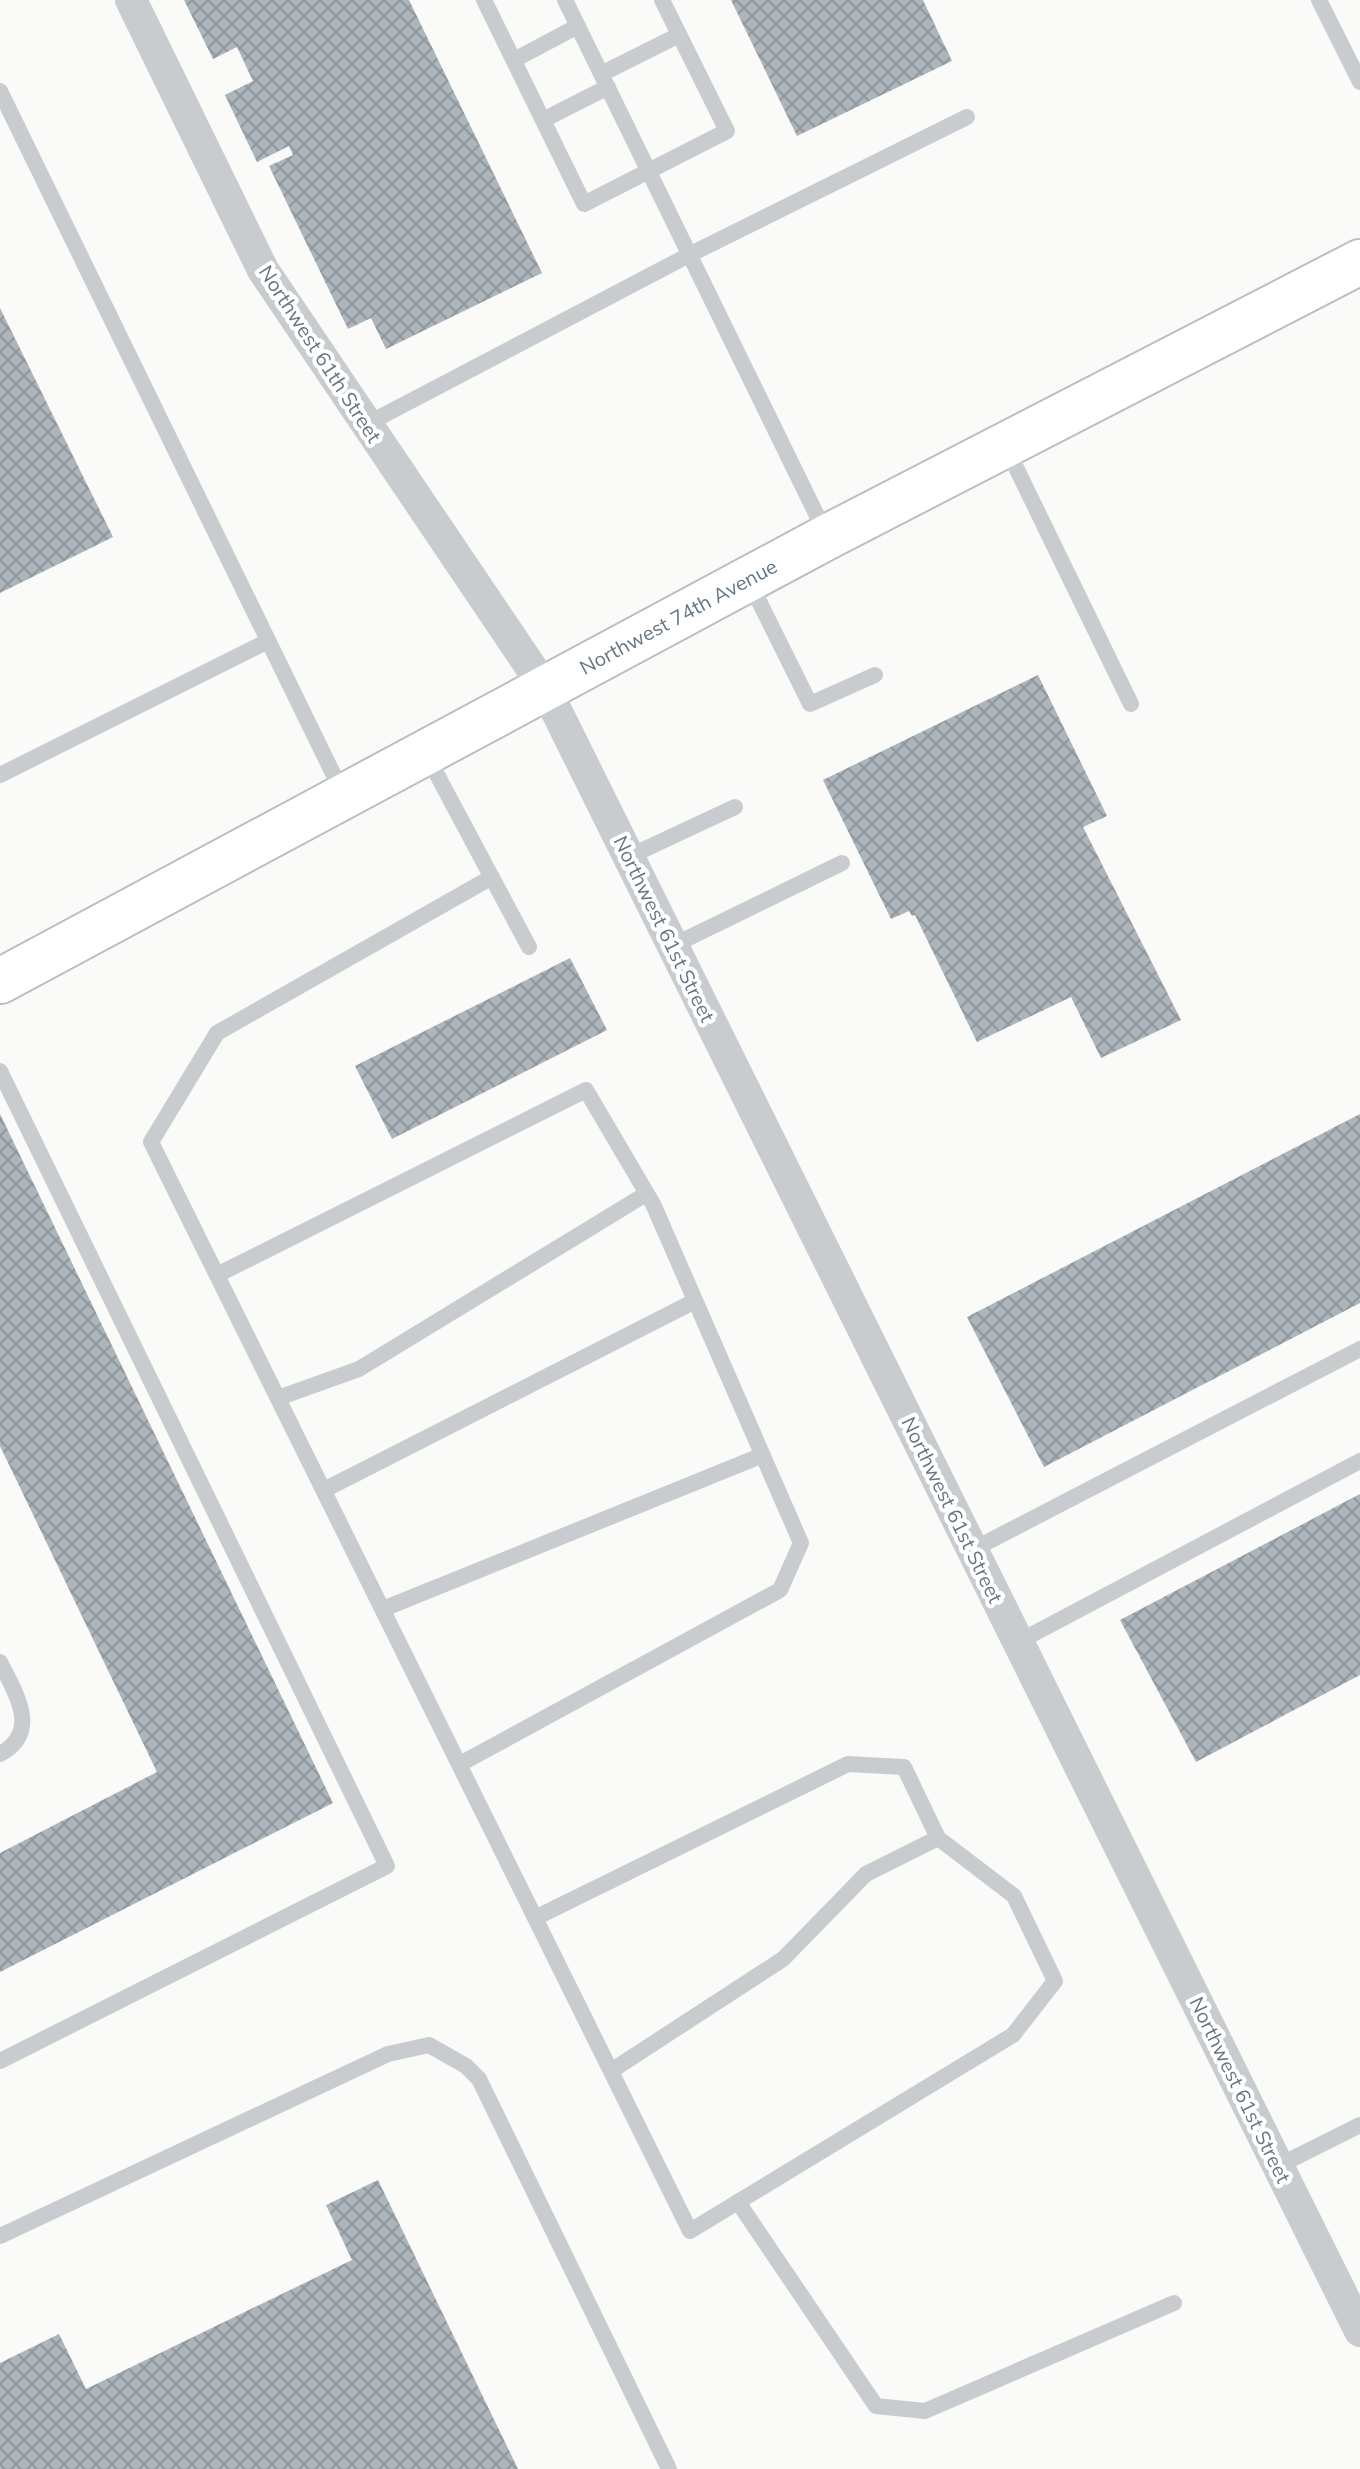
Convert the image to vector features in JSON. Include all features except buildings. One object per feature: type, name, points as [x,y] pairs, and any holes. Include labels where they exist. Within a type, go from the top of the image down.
[{"type":"street","name":"Northwest 61th Street","points":[[131,0],[263,270],[545,688]]},
{"type":"street","name":"Northwest 74th Avenue","points":[[0,981],[827,537],[1360,262]]},
{"type":"street","name":"Northwest 61st Street","points":[[545,688],[1360,2331]]},
{"type":"lane","points":[[484,0],[584,204],[727,131],[662,0]]},
{"type":"lane","points":[[565,0],[827,537]]},
{"type":"lane","points":[[1319,0],[1360,82]]},
{"type":"lane","points":[[514,60],[578,26]]},
{"type":"lane","points":[[543,120],[679,35]]},
{"type":"lane","points":[[0,91],[344,796]]},
{"type":"lane","points":[[365,425],[689,255],[967,117]]},
{"type":"lane","points":[[1006,446],[1131,704]]},
{"type":"lane","points":[[748,579],[810,704],[875,675]]},
{"type":"lane","points":[[0,775],[268,641]]},
{"type":"lane","points":[[425,752],[529,947]]},
{"type":"lane","points":[[628,857],[735,807]]},
{"type":"lane","points":[[672,946],[842,863]]},
{"type":"lane","points":[[492,877],[217,1033],[151,1142],[460,1764],[535,1918],[690,2231],[1013,2035],[1055,1981],[1014,1896],[938,1838],[904,1767],[848,1764],[535,1918]]},
{"type":"lane","points":[[0,1071],[387,1866],[0,2061]]},
{"type":"lane","points":[[217,1275],[586,1090],[646,1194],[801,1543],[780,1590],[460,1764]]},
{"type":"lane","points":[[278,1398],[359,1369],[646,1194]]},
{"type":"lane","points":[[324,1490],[695,1301]]},
{"type":"lane","points":[[972,1550],[1360,1349]]},
{"type":"lane","points":[[383,1609],[763,1455]]},
{"type":"lane","points":[[1018,1642],[1360,1461]]},
{"type":"lane","points":[[0,1662],[21,1703],[24,1729],[14,1747],[0,1754]]},
{"type":"lane","points":[[611,2071],[783,1959],[866,1874],[938,1838]]},
{"type":"lane","points":[[0,2236],[388,2054],[429,2045],[466,2066],[479,2079],[669,2469]]},
{"type":"lane","points":[[1278,2166],[1360,2125]]},
{"type":"lane","points":[[738,2202],[876,2406],[884,2408],[925,2411],[1174,2303]]}]
